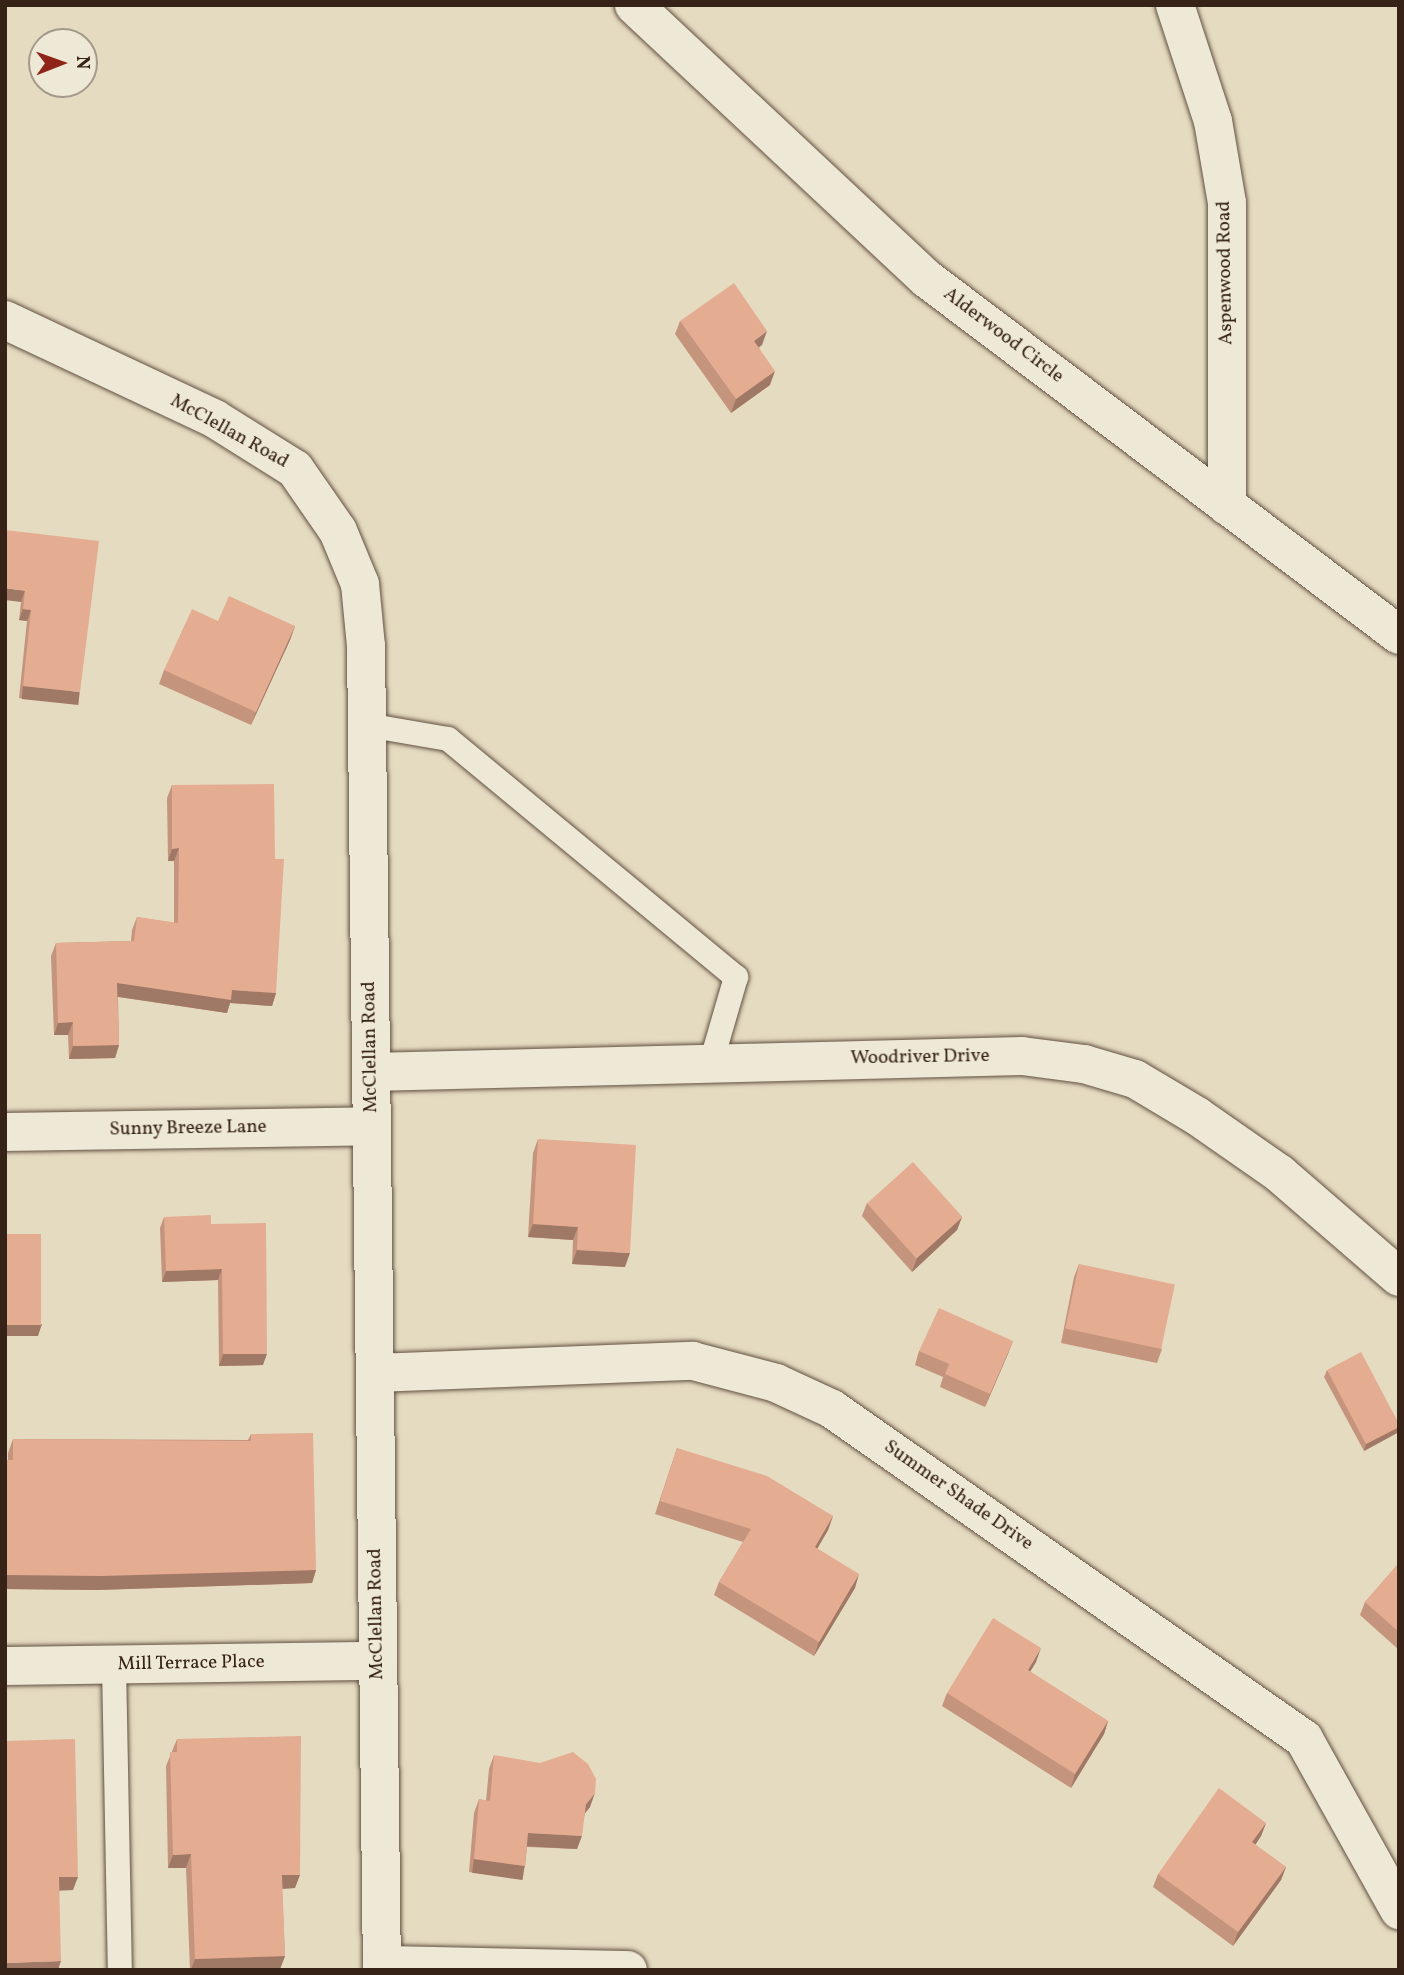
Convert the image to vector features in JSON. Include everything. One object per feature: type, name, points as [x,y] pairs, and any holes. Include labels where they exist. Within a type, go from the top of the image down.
[{"type":"street","name":"Alderwood Circle","points":[[634,5],[927,279],[1399,635]]},
{"type":"street","name":"Aspenwood Road","points":[[1175,5],[1213,121],[1227,203],[1227,506]]},
{"type":"street","name":"McClellan Road","points":[[5,320],[215,419],[295,469],[338,531],[360,584],[366,725],[382,1968]]},
{"type":"street","name":"Woodriver Drive","points":[[371,1072],[1022,1056],[1084,1064],[1135,1079],[1280,1174],[1399,1277]]},
{"type":"street","name":"Sunny Breeze Lane","points":[[5,1132],[372,1126]]},
{"type":"street","name":"Summer Shade Drive","points":[[374,1373],[693,1361],[776,1383],[832,1409],[1304,1739],[1399,1910]]},
{"type":"street","name":"Mill Terrace Place","points":[[5,1666],[377,1661]]},
{"type":"street","points":[[382,1968],[628,1970]]},
{"type":"lane","points":[[366,725],[448,739],[736,977],[711,1063]]},
{"type":"lane","points":[[114,1665],[120,1970]]},
{"type":"building","points":[[734,283],[767,331],[754,341],[775,371],[736,399],[680,321]]},
{"type":"building","points":[[5,530],[99,541],[80,692],[23,686],[31,610],[23,609],[25,591],[5,588]]},
{"type":"building","points":[[229,596],[295,626],[256,712],[164,670],[192,609],[218,621]]},
{"type":"building","points":[[274,784],[275,859],[284,859],[276,993],[232,990],[231,1000],[117,983],[119,1045],[73,1046],[73,1022],[58,1023],[56,943],[134,941],[137,917],[178,923],[179,848],[172,849],[172,785]]},
{"type":"building","points":[[538,1139],[636,1145],[630,1253],[577,1250],[578,1227],[533,1224]]},
{"type":"building","points":[[913,1162],[963,1217],[916,1258],[867,1203]]},
{"type":"building","points":[[211,1215],[211,1224],[266,1223],[267,1354],[223,1354],[222,1269],[166,1271],[164,1217]]},
{"type":"building","points":[[5,1234],[41,1234],[41,1325],[5,1325]]},
{"type":"building","points":[[1079,1264],[1175,1284],[1161,1349],[1065,1329]]},
{"type":"building","points":[[939,1308],[1013,1341],[990,1394],[945,1374],[949,1364],[919,1351]]},
{"type":"building","points":[[1361,1352],[1399,1424],[1399,1427],[1366,1444],[1327,1370]]},
{"type":"building","points":[[313,1433],[316,1570],[101,1576],[5,1575],[5,1460],[13,1460],[13,1439],[251,1441],[251,1434]]},
{"type":"building","points":[[677,1448],[767,1476],[833,1516],[815,1547],[859,1574],[819,1642],[719,1582],[751,1529],[660,1501]]},
{"type":"building","points":[[1399,1563],[1399,1632],[1365,1602]]},
{"type":"building","points":[[993,1618],[1041,1648],[1028,1670],[1108,1721],[1075,1774],[947,1693]]},
{"type":"building","points":[[301,1736],[300,1875],[282,1875],[285,1956],[195,1959],[191,1854],[173,1855],[170,1752],[177,1752],[177,1739]]},
{"type":"building","points":[[75,1739],[78,1877],[59,1877],[61,1961],[5,1963],[5,1741]]},
{"type":"building","points":[[573,1752],[588,1764],[596,1779],[595,1793],[586,1804],[582,1836],[528,1833],[525,1866],[474,1859],[479,1799],[490,1801],[494,1755],[540,1763]]},
{"type":"building","points":[[1219,1788],[1266,1823],[1252,1842],[1286,1867],[1238,1932],[1158,1874]]}]
